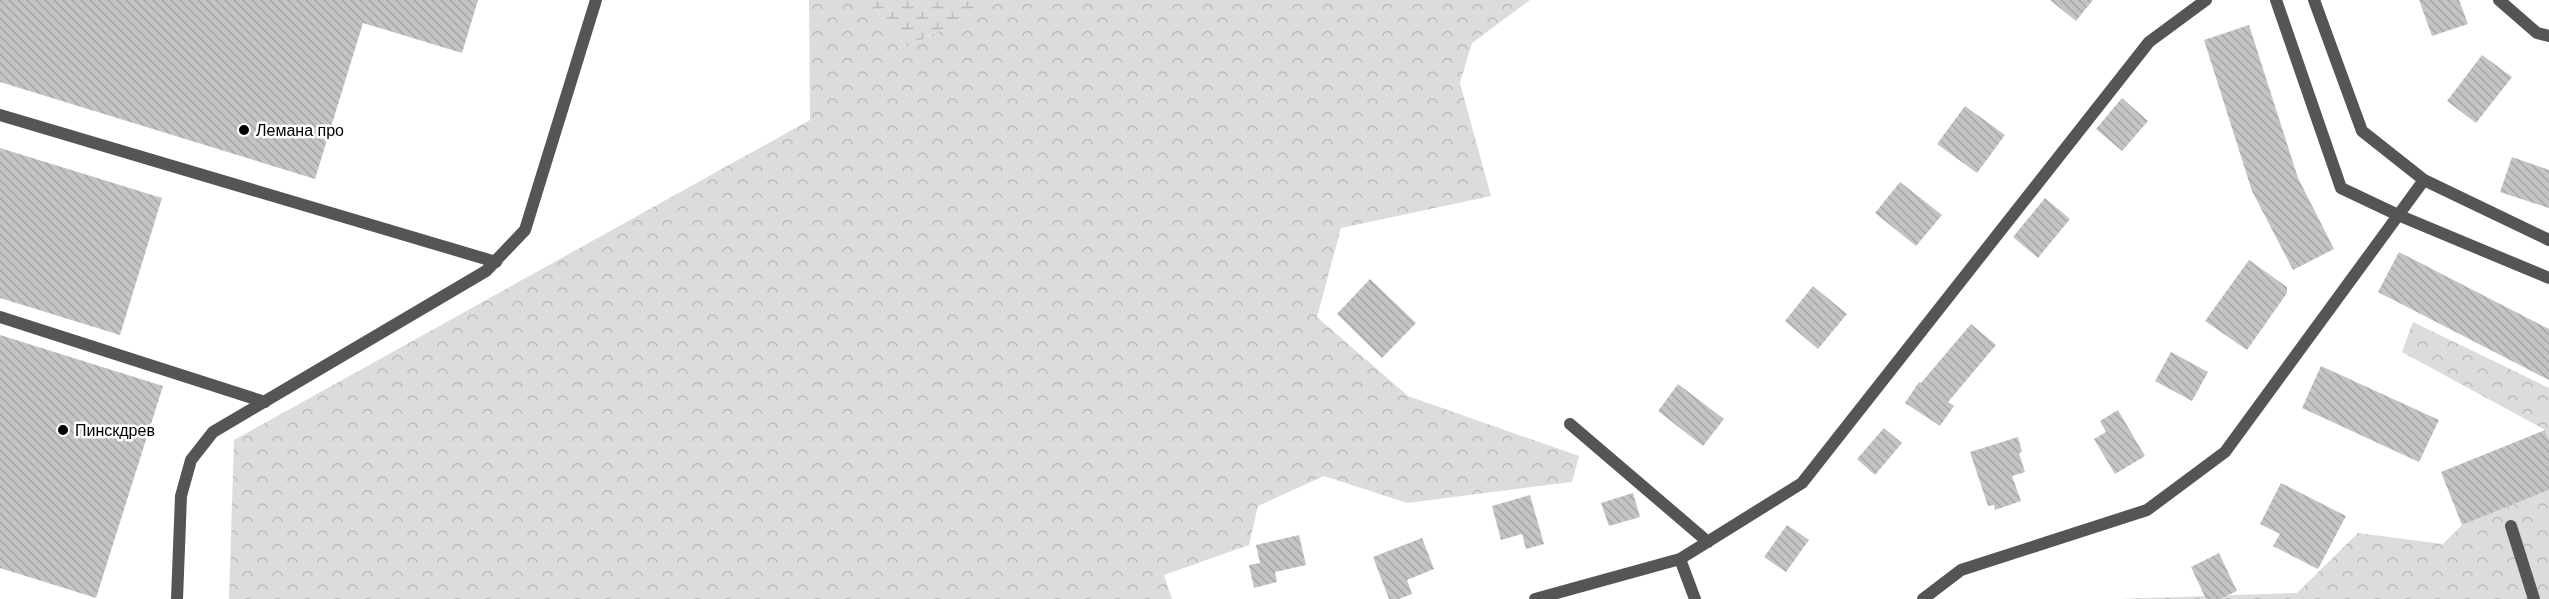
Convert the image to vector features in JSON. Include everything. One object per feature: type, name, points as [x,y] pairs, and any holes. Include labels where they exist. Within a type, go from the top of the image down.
[{"type":"street","points":[[177,599],[181,496],[191,460],[213,432],[486,272],[525,230],[596,0]]},
{"type":"street","points":[[1535,599],[1680,559],[1802,483],[2149,42],[2206,0]]},
{"type":"street","points":[[2276,0],[2341,188],[2398,215],[2549,278]]},
{"type":"street","points":[[2314,0],[2362,131],[2424,180],[2549,240]]},
{"type":"street","points":[[2499,0],[2536,33],[2549,36]]},
{"type":"street","points":[[0,116],[496,262]]},
{"type":"street","points":[[1923,599],[1961,570],[2146,510],[2225,452],[2424,180]]},
{"type":"street","points":[[0,317],[265,402]]},
{"type":"street","points":[[1570,424],[1708,542]]},
{"type":"street","points":[[2511,526],[2534,599]]},
{"type":"street","points":[[1680,559],[1695,599]]},
{"type":"green space","points":[[809,0],[871,0],[871,5],[907,47],[1000,0],[1530,0],[1472,43],[1460,83],[1491,196],[1341,228],[1317,317],[1408,396],[1579,456],[1572,482],[1407,503],[1324,476],[1258,506],[1249,545],[1164,575],[1172,599],[229,599],[234,440],[810,120]]},
{"type":"green space","points":[[871,0],[1000,0],[907,47],[871,5]]},
{"type":"green space","points":[[2413,322],[2549,388],[2549,440],[2545,430],[2402,352]]},
{"type":"green space","points":[[2549,490],[2549,599],[2118,599],[2297,593],[2358,533],[2443,544],[2462,525]]},
{"type":"building","name":"Лемана про","points":[[0,0],[478,0],[462,53],[363,23],[315,179],[0,82]]},
{"type":"building","points":[[2050,0],[2093,0],[2076,21]]},
{"type":"building","points":[[2419,0],[2459,0],[2468,24],[2432,36]]},
{"type":"building","points":[[2249,25],[2298,178],[2334,249],[2293,270],[2252,191],[2204,40]]},
{"type":"building","points":[[2482,55],[2512,77],[2476,123],[2447,101]]},
{"type":"building","points":[[2122,98],[2148,121],[2122,151],[2096,129]]},
{"type":"building","points":[[1965,106],[2005,135],[1977,173],[1937,144]]},
{"type":"building","points":[[0,148],[162,198],[120,335],[0,298]]},
{"type":"building","points":[[2512,157],[2549,170],[2549,208],[2500,192]]},
{"type":"building","points":[[1900,182],[1942,215],[1916,246],[1875,213]]},
{"type":"building","points":[[2045,198],[2070,219],[2038,258],[2013,237]]},
{"type":"building","points":[[2399,252],[2549,329],[2549,380],[2378,292]]},
{"type":"building","points":[[2249,260],[2287,287],[2287,293],[2247,350],[2205,321]]},
{"type":"building","points":[[1370,279],[1416,323],[1382,358],[1337,314]]},
{"type":"building","points":[[1813,286],[1847,314],[1818,349],[1785,321]]},
{"type":"building","points":[[1971,324],[1996,345],[1948,402],[1954,406],[1940,426],[1905,403],[1919,382],[1921,383]]},
{"type":"building","points":[[0,335],[163,386],[96,598],[0,568]]},
{"type":"building","points":[[2171,352],[2208,372],[2192,401],[2155,381]]},
{"type":"building","points":[[2321,366],[2439,420],[2419,462],[2302,408]]},
{"type":"building","points":[[1678,384],[1724,419],[1703,446],[1658,411]]},
{"type":"building","points":[[2118,410],[2145,456],[2115,474],[2094,439],[2106,432],[2100,421]]},
{"type":"building","points":[[1884,428],[1902,443],[1875,475],[1857,459]]},
{"type":"building","points":[[2545,430],[2549,440],[2549,490],[2462,525],[2441,472]]},
{"type":"building","points":[[2018,437],[2022,452],[2019,453],[2025,472],[2012,476],[2021,501],[1995,510],[1994,505],[1988,506],[1970,452]]},
{"type":"building","points":[[2281,483],[2346,516],[2318,569],[2273,546],[2280,534],[2260,524]]},
{"type":"building","points":[[1633,493],[1640,517],[1609,526],[1601,503]]},
{"type":"building","points":[[1530,495],[1544,544],[1526,549],[1522,534],[1501,540],[1492,506]]},
{"type":"building","points":[[1787,525],[1809,540],[1786,572],[1764,557]]},
{"type":"building","points":[[1299,535],[1306,565],[1275,572],[1277,582],[1254,588],[1249,565],[1260,563],[1256,545]]},
{"type":"building","points":[[1422,538],[1434,569],[1407,580],[1412,594],[1399,599],[1389,599],[1373,557]]},
{"type":"building","points":[[2219,553],[2237,591],[2220,599],[2206,599],[2191,567]]},
{"type":"place","name":"Лемана про","points":[[244,130]]},
{"type":"place","name":"Пинскдрев","points":[[63,430]]}]
